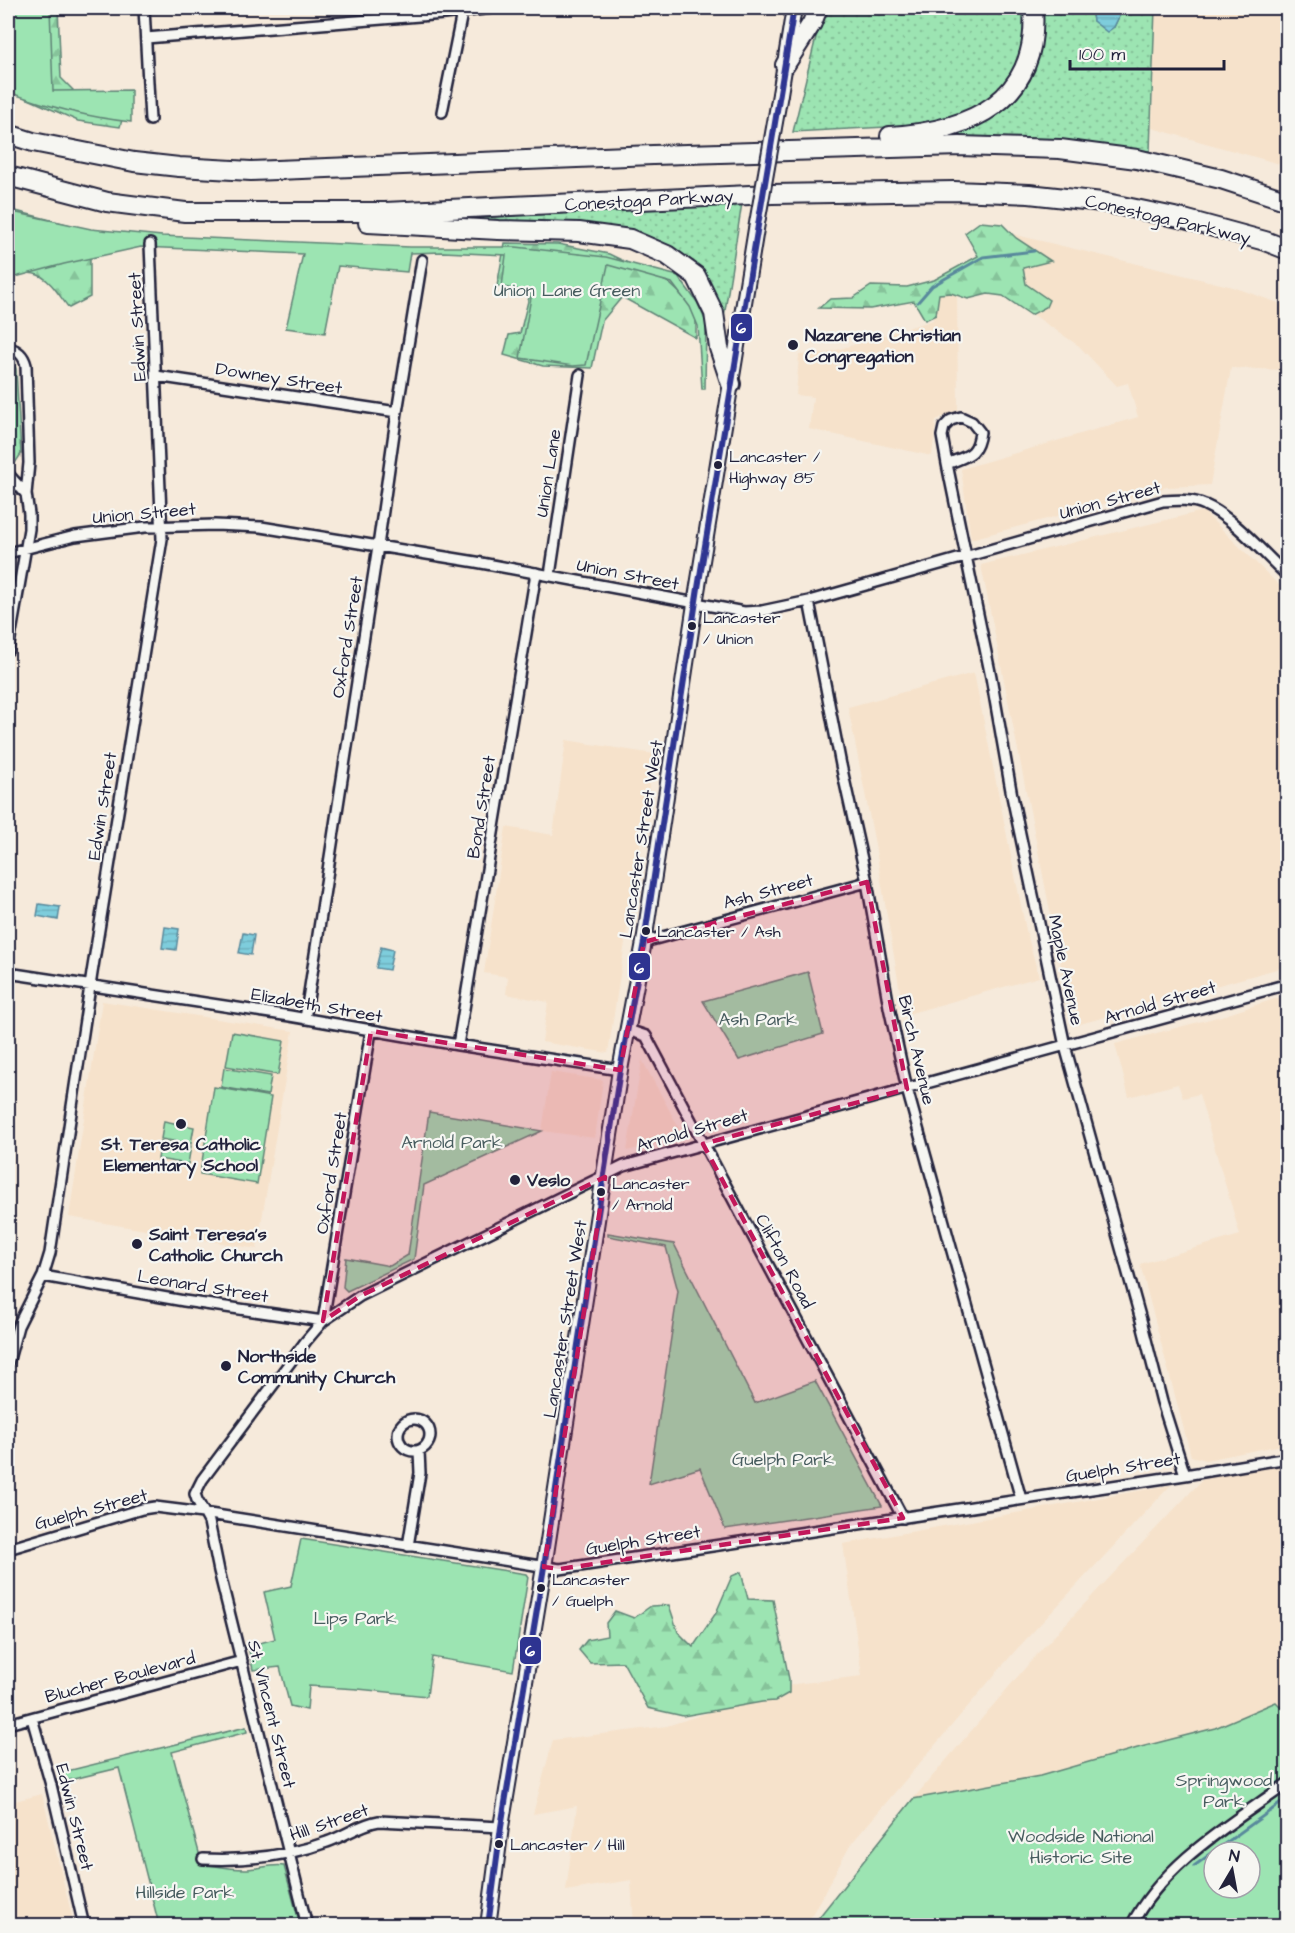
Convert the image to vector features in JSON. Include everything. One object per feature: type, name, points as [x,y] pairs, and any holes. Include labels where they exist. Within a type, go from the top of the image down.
[{"type":"highway","points":[[785,65],[812,23],[818,8]]},
{"type":"highway","points":[[653,155],[713,148],[921,134],[953,127],[979,115],[1011,89],[1028,59],[1035,30],[1033,8]]},
{"type":"highway","points":[[8,134],[33,142],[134,162],[251,171],[653,155],[960,146],[1060,149],[1137,159],[1221,179],[1287,201]]},
{"type":"highway","name":"Conestoga Parkway","points":[[13,179],[107,202],[185,212],[385,212],[772,194],[954,190],[1029,194],[1102,202],[1184,219],[1265,241],[1287,250]]},
{"type":"highway","points":[[271,213],[318,220],[579,232],[630,239],[667,255],[696,276],[714,313],[719,348],[731,384]]},
{"type":"main road","name":"Lancaster Street West","points":[[488,1926],[501,1827],[544,1567],[620,1070],[644,942],[695,604],[794,8]]},
{"type":"street","points":[[144,8],[150,120]]},
{"type":"street","points":[[146,38],[492,8]]},
{"type":"street","points":[[442,112],[463,10]]},
{"type":"street","name":"Edwin Street","points":[[8,1363],[10,1339],[44,1276],[50,1253],[90,985],[161,542],[150,244]]},
{"type":"street","name":"Oxford Street","points":[[305,1019],[422,260]]},
{"type":"street","points":[[8,347],[17,350],[23,356],[26,365],[29,463],[26,494],[29,529],[8,650]]},
{"type":"street","name":"Union Lane","points":[[549,575],[580,375]]},
{"type":"street","name":"Downey Street","points":[[156,376],[397,412]]},
{"type":"street","name":"Maple Avenue","points":[[947,464],[970,454],[978,446],[980,432],[972,422],[961,417],[951,420],[944,427],[942,436],[947,464],[991,677],[1012,796],[1065,1046],[1162,1402],[1185,1475]]},
{"type":"street","points":[[8,474],[26,494]]},
{"type":"street","name":"Union Street","points":[[8,553],[75,536],[162,525],[261,527],[549,575],[744,612],[762,611],[809,601],[1163,501],[1184,500],[1205,505],[1230,521],[1284,573]]},
{"type":"street","name":"Bond Street","points":[[458,1045],[536,573]]},
{"type":"street","name":"Birch Avenue","points":[[809,601],[908,1089],[1021,1499]]},
{"type":"street","name":"Ash Street","points":[[644,942],[867,882]]},
{"type":"street","name":"Elizabeth Street","points":[[8,973],[620,1070]]},
{"type":"street","name":"Arnold Street","points":[[203,1513],[195,1494],[202,1480],[323,1321],[360,1296],[624,1167],[1287,984]]},
{"type":"street","name":"Clifton Road","points":[[628,1030],[646,1036],[903,1518]]},
{"type":"street","name":"Oxford Street","points":[[323,1321],[371,1031]]},
{"type":"street","name":"Leonard Street","points":[[44,1276],[184,1301],[323,1321]]},
{"type":"street","points":[[408,1546],[420,1473],[419,1451]]},
{"type":"street","name":"Guelph Street","points":[[8,1549],[155,1507],[560,1569],[1287,1458]]},
{"type":"street","name":"St. Vincent Street","points":[[203,1513],[209,1522],[219,1571],[307,1926]]},
{"type":"street","name":"Blucher Boulevard","points":[[8,1724],[242,1661]]},
{"type":"street","name":"Edwin Street","points":[[32,1718],[51,1785],[84,1926]]},
{"type":"street","points":[[1131,1926],[1137,1913],[1156,1888],[1204,1842],[1287,1783]]},
{"type":"street","name":"Hill Street","points":[[203,1859],[238,1861],[290,1853],[331,1841],[363,1825],[379,1821],[501,1827]]},
{"type":"highlighted area","points":[[867,882],[907,1089],[703,1144],[903,1518],[560,1569],[544,1567],[605,1177],[360,1296],[323,1321],[371,1031],[620,1070],[644,942]]},
{"type":"shaded area","points":[[1155,8],[1287,8],[1287,166],[1152,128]]},
{"type":"shaded area","points":[[996,230],[1233,287],[1287,306],[1287,370],[1231,368],[1210,485],[1167,487],[971,539],[961,469],[1138,417],[1128,383],[1117,386],[1079,346],[991,286]]},
{"type":"shaded area","points":[[957,284],[958,410],[936,420],[932,456],[809,429],[813,397],[796,395],[799,355],[827,353],[933,320],[935,288]]},
{"type":"shaded area","points":[[1203,511],[1287,593],[1287,966],[1073,1026],[981,565]]},
{"type":"shaded area","points":[[974,673],[1026,930],[1039,977],[904,1015],[874,839],[848,707]]},
{"type":"shaded area","points":[[566,740],[654,754],[608,1053],[542,1042],[548,1002],[506,994],[508,977],[484,973],[506,827],[553,835]]},
{"type":"shaded area","points":[[1287,995],[1287,1444],[1206,1460],[1191,1456],[1140,1264],[1240,1235],[1199,1094],[1183,1098],[1178,1084],[1129,1097],[1115,1044],[1225,1015]]},
{"type":"shaded area","name":"St. Teresa Catholic Elementary School","points":[[102,1001],[293,1031],[257,1249],[69,1217]]},
{"type":"shaded area","points":[[642,1060],[684,1137],[627,1151]]},
{"type":"shaded area","points":[[551,1072],[603,1080],[595,1138],[542,1131]]},
{"type":"shaded area","points":[[1287,1464],[1287,1713],[1276,1702],[1215,1728],[1039,1776],[913,1799],[1037,1654],[1204,1478]]},
{"type":"shaded area","points":[[1171,1485],[1015,1651],[851,1844],[806,1925],[634,1925],[631,1880],[566,1891],[577,1806],[533,1814],[553,1740],[667,1726],[795,1684],[862,1676],[843,1544]]},
{"type":"shaded area","points":[[42,1794],[74,1925],[8,1925],[8,1803]]},
{"type":"green space","points":[[8,8],[58,8],[61,78],[78,95],[129,95],[120,127],[78,121],[8,90]]},
{"type":"green space","points":[[8,8],[50,8],[53,91],[131,90],[131,122],[68,111],[8,92]]},
{"type":"green space","points":[[827,8],[1025,8],[1026,31],[1015,68],[1004,86],[977,109],[924,125],[793,132],[816,37]]},
{"type":"green space","points":[[1041,8],[1091,8],[1093,21],[1114,27],[1123,8],[1155,8],[1150,151],[960,136],[961,129],[1007,106],[1032,68],[1043,26]]},
{"type":"green space","points":[[742,203],[724,317],[719,319],[670,247],[646,236],[611,228],[460,221],[459,215]]},
{"type":"green space","points":[[8,209],[90,230],[90,297],[69,308],[51,284],[38,275],[20,273],[8,275]]},
{"type":"green space","points":[[8,211],[91,229],[162,236],[410,247],[516,247],[606,257],[678,276],[697,302],[706,322],[705,389],[702,389],[698,326],[690,307],[672,283],[608,265],[586,365],[573,366],[520,358],[532,292],[502,287],[506,255],[410,253],[407,272],[338,266],[325,333],[286,328],[303,254],[141,247],[8,279]]},
{"type":"green space","points":[[980,222],[1002,224],[1016,238],[1051,261],[1023,268],[1026,284],[1049,300],[1046,307],[1031,315],[1003,296],[988,294],[968,299],[951,293],[939,294],[936,315],[925,320],[914,301],[870,309],[819,308],[830,299],[853,298],[871,286],[907,287],[934,280],[978,256],[965,233]]},
{"type":"green space","name":"Union Lane Green","points":[[505,243],[558,244],[609,254],[669,283],[696,308],[696,338],[622,297],[602,321],[592,368],[543,366],[504,355],[509,335],[520,333],[531,289],[497,286]]},
{"type":"green space","points":[[8,357],[12,358],[16,369],[21,454],[15,463],[8,459]]},
{"type":"green space","name":"Ash Park","points":[[808,972],[823,1034],[739,1060],[703,1001]]},
{"type":"green space","points":[[232,1032],[284,1041],[278,1075],[226,1066]]},
{"type":"green space","points":[[224,1068],[271,1076],[268,1095],[221,1087]]},
{"type":"green space","points":[[214,1087],[271,1097],[257,1184],[200,1174]]},
{"type":"green space","name":"Arnold Park","points":[[429,1112],[542,1131],[424,1185],[414,1259],[347,1291],[343,1287],[346,1258],[390,1266],[408,1255]]},
{"type":"green space","points":[[164,1121],[194,1127],[191,1144],[161,1139]]},
{"type":"green space","points":[[161,1141],[191,1146],[188,1164],[158,1159]]},
{"type":"green space","name":"Guelph Park","points":[[608,1233],[674,1244],[755,1403],[815,1381],[882,1506],[725,1529],[700,1468],[649,1484],[678,1291],[666,1247],[608,1236]]},
{"type":"green space","name":"Lips Park","points":[[301,1539],[526,1574],[528,1577],[513,1671],[432,1657],[427,1696],[309,1686],[307,1710],[290,1706],[280,1667],[253,1670],[248,1646],[275,1639],[264,1592],[291,1586]]},
{"type":"green space","points":[[741,1572],[748,1599],[773,1600],[789,1679],[789,1693],[775,1701],[683,1716],[648,1708],[623,1662],[590,1663],[579,1650],[587,1640],[607,1636],[606,1623],[615,1611],[634,1618],[651,1606],[669,1605],[678,1632],[693,1647],[716,1613],[732,1576]]},
{"type":"green space","name":"Woodside National Historic Site","points":[[1276,1702],[1287,1713],[1287,1925],[812,1926],[913,1799],[1040,1776],[1215,1728]]},
{"type":"green space","name":"Hillside Park","points":[[246,1727],[247,1732],[172,1752],[202,1864],[245,1869],[284,1866],[300,1925],[159,1925],[119,1768],[61,1782],[59,1773]]},
{"type":"water","points":[[1091,8],[1123,8],[1114,27],[1107,32],[1093,21]]},
{"type":"water","points":[[39,904],[60,907],[58,920],[37,916]]},
{"type":"water","points":[[165,927],[179,929],[176,950],[162,948]]},
{"type":"water","points":[[243,933],[254,935],[251,955],[239,953]]},
{"type":"water","points":[[381,947],[393,950],[389,970],[376,968]]},
{"type":"waterway","points":[[918,302],[932,286],[983,257],[1034,251]]},
{"type":"waterway","points":[[1194,1866],[1288,1798]]},
{"type":"transit line","name":"6","points":[[488,1926],[501,1827],[544,1567],[620,1070],[644,942],[698,588],[794,8]]},
{"type":"place","name":"Nazarene Christian Congregation","points":[[793,345]]},
{"type":"place","name":"Lancaster / Highway 85","points":[[718,465]]},
{"type":"place","name":"Lancaster / Union","points":[[692,626]]},
{"type":"place","name":"Lancaster / Ash","points":[[646,931]]},
{"type":"place","name":"St. Teresa Catholic Elementary School","points":[[181,1124]]},
{"type":"place","name":"Veslo","points":[[515,1180]]},
{"type":"place","name":"Lancaster / Arnold","points":[[601,1192]]},
{"type":"place","name":"Saint Teresa's Catholic Church","points":[[137,1244]]},
{"type":"place","name":"Northside Community Church","points":[[226,1366]]},
{"type":"place","name":"Lancaster / Guelph","points":[[541,1588]]},
{"type":"place","name":"Lancaster / Hill","points":[[499,1844]]},
{"type":"park label","name":"Springwood Park","points":[[1224,1790]]}]
